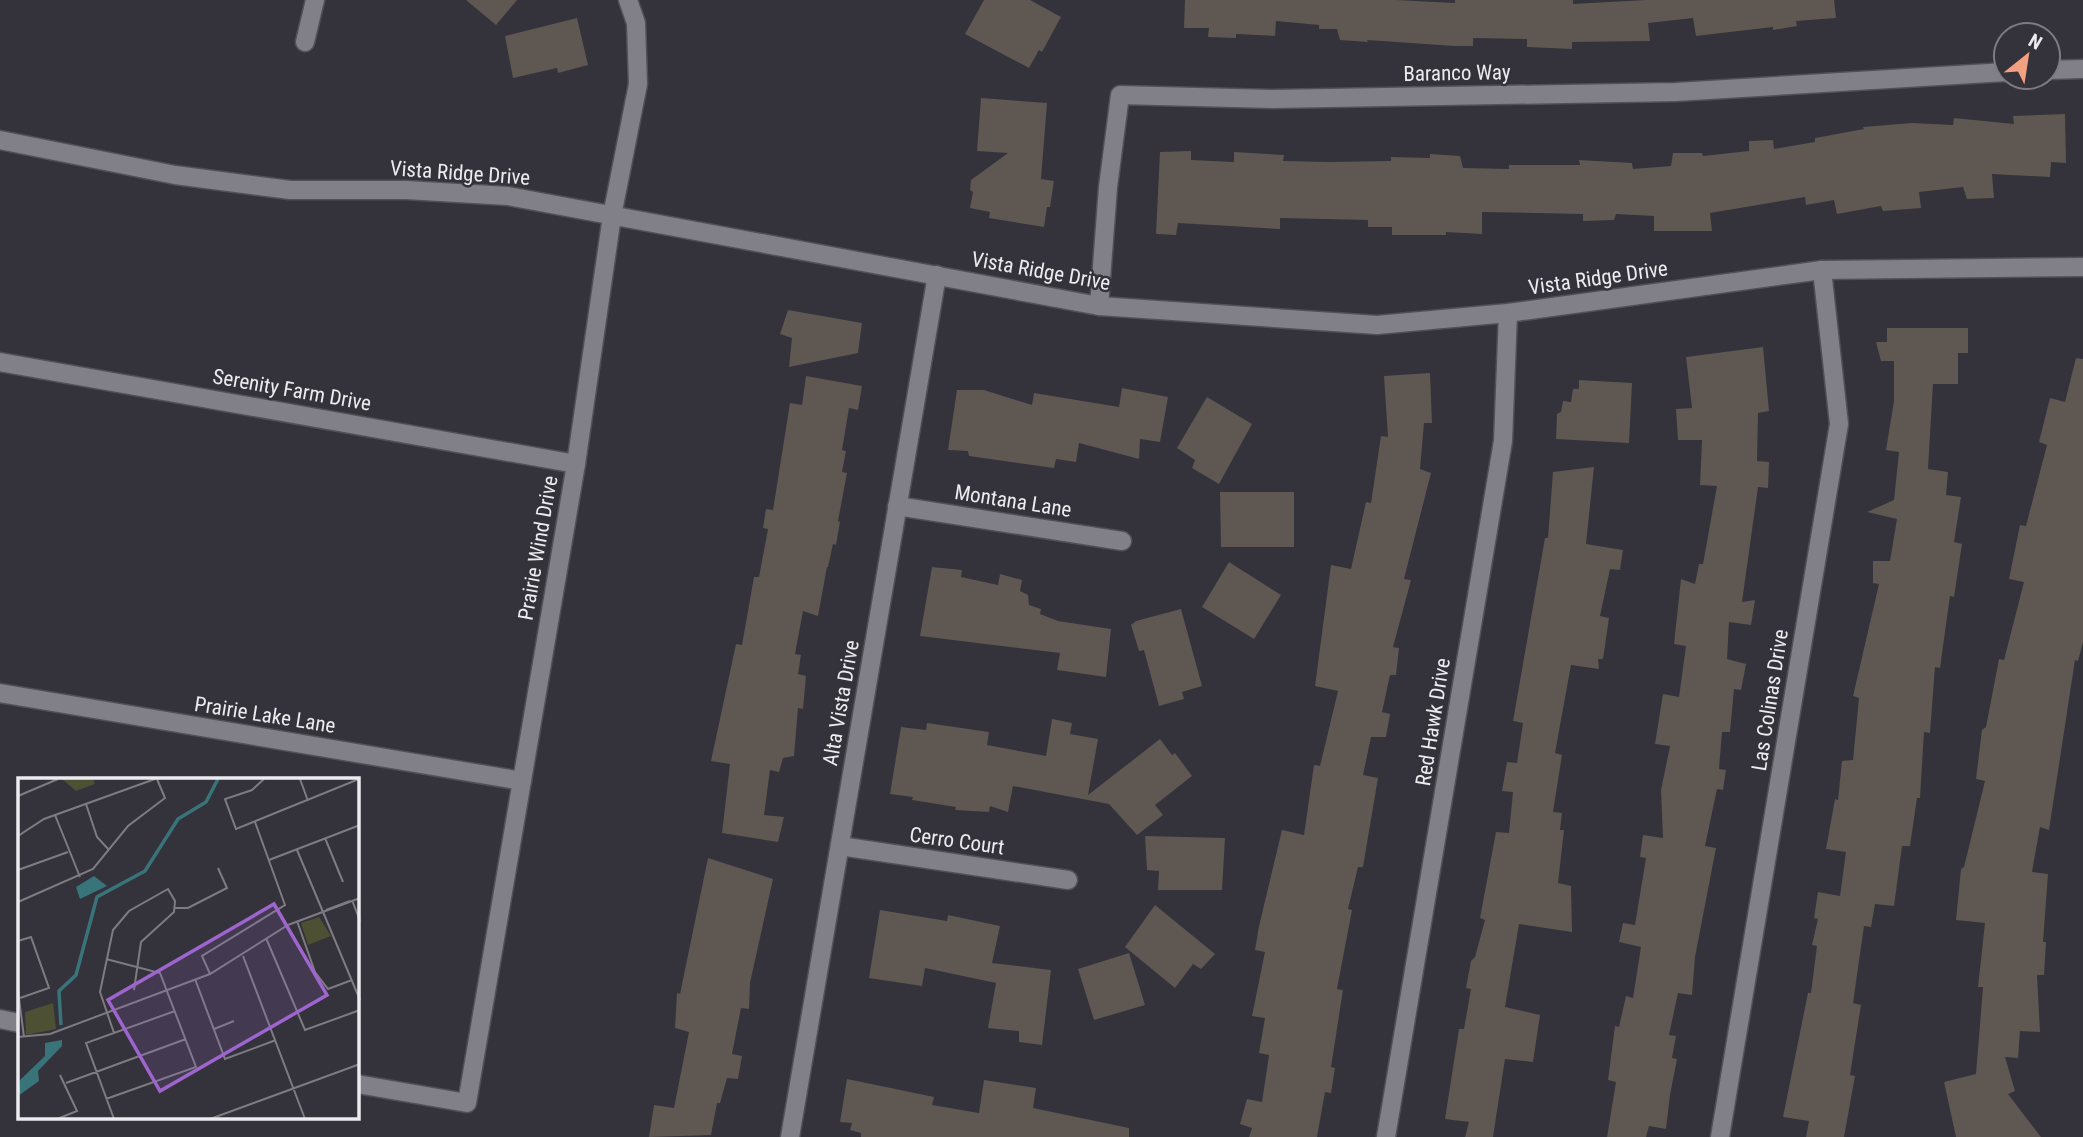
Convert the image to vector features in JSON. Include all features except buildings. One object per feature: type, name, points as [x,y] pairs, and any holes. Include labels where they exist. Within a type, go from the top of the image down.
[{"type":"street","points":[[305,42],[315,0]]},
{"type":"street","name":"Prairie Wind Drive","points":[[359,1084],[467,1103],[576,464],[612,216],[638,84],[636,23],[628,0]]},
{"type":"street","points":[[2062,70],[2083,69]]},
{"type":"street","name":"Baranco Way","points":[[1099,306],[1108,187],[1120,96],[1273,99],[1676,92],[1992,73]]},
{"type":"street","name":"Vista Ridge Drive","points":[[0,140],[175,175],[290,190],[406,190],[508,196],[1099,306],[1377,325],[1508,313],[1822,270],[2083,267]]},
{"type":"street","name":"Las Colinas Drive","points":[[1720,1137],[1839,424],[1822,270]]},
{"type":"street","name":"Alta Vista Drive","points":[[790,1137],[937,275]]},
{"type":"street","name":"Red Hawk Drive","points":[[1386,1137],[1503,441],[1508,313]]},
{"type":"street","name":"Serenity Farm Drive","points":[[0,362],[576,464]]},
{"type":"street","name":"Montana Lane","points":[[897,506],[1122,541]]},
{"type":"street","name":"Prairie Lake Lane","points":[[0,693],[522,780]]},
{"type":"street","name":"Cerro Court","points":[[840,846],[1068,880]]},
{"type":"street","points":[[0,1019],[18,1023]]}]
